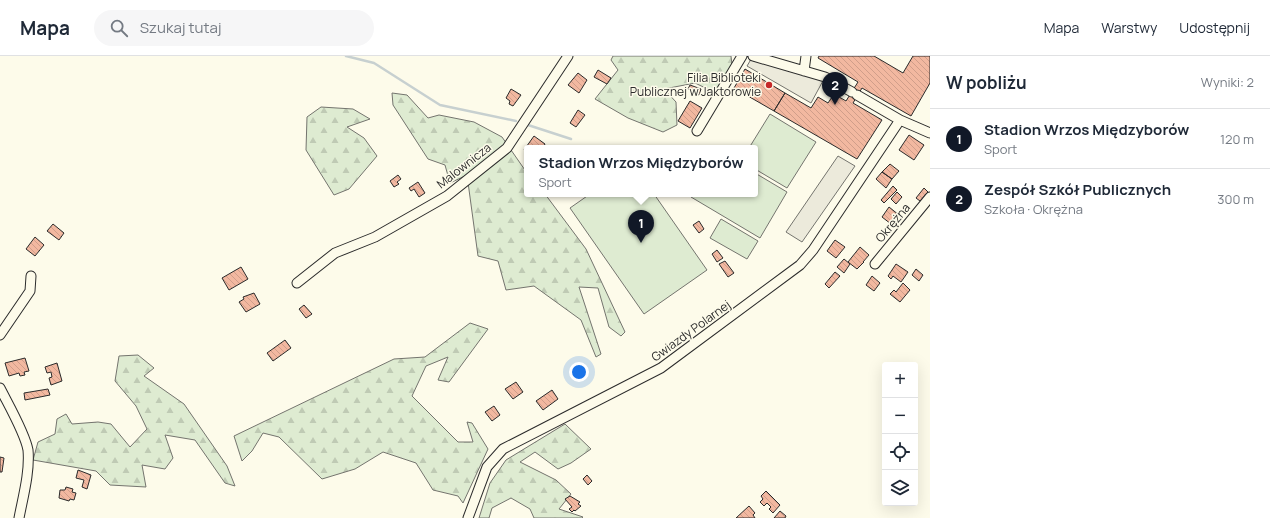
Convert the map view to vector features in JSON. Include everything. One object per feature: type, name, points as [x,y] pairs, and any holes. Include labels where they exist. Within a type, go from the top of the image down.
[{"type":"street","name":"Malownicza","points":[[297,283],[337,252],[375,237],[447,196],[507,148],[568,56]]},
{"type":"street","points":[[697,131],[742,56]]},
{"type":"street","points":[[753,56],[825,77],[900,120],[930,133]]},
{"type":"street","points":[[804,71],[806,56]]},
{"type":"street","name":"Gwiazdy Polarnej","points":[[468,518],[487,467],[503,449],[661,368],[800,265],[813,250],[900,120]]},
{"type":"street","name":"Okrężna","points":[[875,264],[930,198]]},
{"type":"street","points":[[0,335],[30,292],[31,276]]},
{"type":"street","points":[[0,388],[24,438],[28,450],[26,479],[19,518]]},
{"type":"green space","points":[[613,56],[731,56],[732,65],[716,93],[695,83],[664,89],[676,102],[677,125],[663,132],[628,118],[595,99],[618,70],[611,60]]},
{"type":"green space","points":[[392,93],[407,95],[428,118],[439,115],[474,122],[502,137],[524,169],[524,197],[547,197],[586,249],[625,332],[621,336],[609,327],[598,288],[579,287],[601,354],[596,357],[581,320],[534,286],[506,290],[498,261],[478,256],[467,175],[450,183],[445,165],[428,159],[393,105]]},
{"type":"green space","points":[[321,107],[353,109],[370,119],[347,127],[364,138],[377,156],[349,189],[334,195],[306,150],[307,117]]},
{"type":"green space","points":[[770,114],[816,142],[787,188],[758,171],[758,145],[751,145]]},
{"type":"green space","points":[[758,175],[787,192],[760,238],[691,197],[758,197]]},
{"type":"green space","points":[[586,197],[656,197],[707,270],[644,314],[570,208]]},
{"type":"green space","points":[[721,219],[758,241],[747,259],[710,238]]},
{"type":"green space","points":[[470,323],[488,329],[449,382],[438,380],[448,357],[426,366],[412,396],[458,442],[473,442],[467,422],[472,423],[488,449],[463,503],[458,496],[433,490],[416,463],[383,452],[355,469],[322,479],[279,437],[263,433],[252,451],[242,461],[234,436],[394,359],[425,357]]},
{"type":"green space","points":[[138,355],[154,368],[144,376],[184,404],[227,466],[235,486],[225,483],[195,440],[165,435],[173,458],[165,469],[142,465],[146,487],[110,485],[96,471],[33,460],[38,442],[55,434],[57,419],[66,414],[72,424],[98,422],[111,424],[130,447],[147,429],[136,406],[115,381],[119,356]]},
{"type":"green space","points":[[565,424],[591,449],[571,463],[558,469],[535,452],[520,462],[556,480],[571,494],[559,509],[583,517],[534,518],[530,509],[511,498],[492,508],[489,518],[479,518],[490,483],[506,460]]},
{"type":"shaded area","points":[[753,56],[825,77],[811,103],[747,66]]},
{"type":"shaded area","points":[[838,156],[855,166],[802,242],[786,232]]},
{"type":"building","points":[[819,56],[874,56],[903,73],[913,56],[930,56],[930,83],[911,116],[862,88],[853,103],[882,120],[857,159],[774,111],[785,93],[811,108],[818,97],[828,103],[834,94],[846,101],[858,82],[818,58]]},
{"type":"building","points":[[745,69],[785,93],[774,111],[734,88]]},
{"type":"building","points":[[598,70],[611,78],[607,84],[594,77]]},
{"type":"building","points":[[578,73],[587,80],[579,93],[568,85]]},
{"type":"building","points":[[690,85],[701,89],[699,95],[688,89]]},
{"type":"building","points":[[511,89],[521,95],[513,106],[509,104],[510,101],[506,98]]},
{"type":"building","points":[[690,101],[702,108],[690,128],[678,121]]},
{"type":"building","points":[[578,110],[585,115],[576,127],[570,123]]},
{"type":"building","points":[[909,135],[924,145],[914,160],[899,150]]},
{"type":"building","points":[[534,136],[545,144],[544,145],[528,145]]},
{"type":"building","points":[[890,164],[899,171],[892,179],[882,172]]},
{"type":"building","points":[[882,172],[892,179],[886,188],[876,179]]},
{"type":"building","points":[[398,175],[401,179],[397,182],[399,184],[394,187],[390,181]]},
{"type":"building","points":[[418,182],[425,193],[419,197],[414,189],[411,191],[409,188]]},
{"type":"building","points":[[893,186],[897,190],[884,203],[881,200]]},
{"type":"building","points":[[924,188],[928,192],[920,201],[916,198]]},
{"type":"building","points":[[897,192],[902,197],[896,204],[891,199]]},
{"type":"building","points":[[889,207],[899,215],[891,224],[882,217]]},
{"type":"building","points":[[699,221],[704,229],[699,233],[693,225]]},
{"type":"building","points":[[53,224],[64,233],[59,240],[47,231]]},
{"type":"building","points":[[35,237],[44,245],[35,256],[26,249]]},
{"type":"building","points":[[835,240],[845,247],[836,258],[827,251]]},
{"type":"building","points":[[860,247],[869,255],[857,269],[848,262]]},
{"type":"building","points":[[717,250],[723,258],[717,262],[712,254]]},
{"type":"building","points":[[844,259],[850,264],[844,273],[837,267]]},
{"type":"building","points":[[725,261],[734,273],[728,277],[719,264]]},
{"type":"building","points":[[896,264],[908,272],[901,282],[893,276],[891,279],[888,276]]},
{"type":"building","points":[[241,267],[248,279],[229,290],[222,278]]},
{"type":"building","points":[[916,269],[923,275],[919,281],[912,275]]},
{"type":"building","points":[[835,272],[840,276],[829,288],[825,284]]},
{"type":"building","points":[[872,276],[880,283],[874,291],[866,285]]},
{"type":"building","points":[[903,283],[910,290],[900,302],[890,294],[894,290],[896,292]]},
{"type":"building","points":[[254,293],[260,304],[246,312],[239,302],[244,299],[243,297]]},
{"type":"building","points":[[304,305],[312,314],[306,318],[299,309]]},
{"type":"building","points":[[285,340],[291,348],[273,361],[267,353]]},
{"type":"building","points":[[25,358],[29,371],[24,372],[25,375],[20,376],[19,373],[9,376],[5,363]]},
{"type":"building","points":[[57,363],[62,381],[51,385],[49,378],[52,377],[51,372],[47,373],[45,367]]},
{"type":"building","points":[[516,382],[523,392],[513,399],[505,389]]},
{"type":"building","points":[[48,389],[50,395],[25,400],[24,393]]},
{"type":"building","points":[[552,390],[558,399],[543,410],[536,401]]},
{"type":"building","points":[[494,406],[500,415],[492,421],[485,412]]},
{"type":"building","points":[[0,457],[4,458],[2,472],[0,472]]},
{"type":"building","points":[[78,470],[91,475],[87,489],[82,487],[84,480],[76,478]]},
{"type":"building","points":[[587,475],[592,481],[588,485],[583,479]]},
{"type":"building","points":[[66,487],[73,489],[72,492],[76,493],[74,500],[70,499],[69,501],[59,498],[60,490],[65,490]]},
{"type":"building","points":[[766,491],[780,505],[773,513],[769,509],[771,507],[767,503],[764,506],[760,502],[763,499],[761,496]]},
{"type":"building","points":[[570,496],[580,502],[578,504],[581,506],[572,512],[569,509],[572,507],[565,499]]},
{"type":"building","points":[[749,506],[755,513],[753,515],[755,518],[736,518]]},
{"type":"building","points":[[780,511],[786,516],[785,518],[774,518]]},
{"type":"waterway","points":[[346,56],[374,63],[440,105],[516,121]]},
{"type":"waterway","points":[[528,125],[571,139]]},
{"type":"place","name":"Filia Biblioteki Publicznej w Jaktorowie","points":[[769,85]]},
{"type":"place","name":"Zespół Szkół Publicznych","points":[[835,105]]},
{"type":"place","name":"Stadion Wrzos Międzyborów","points":[[641,243]]}]
